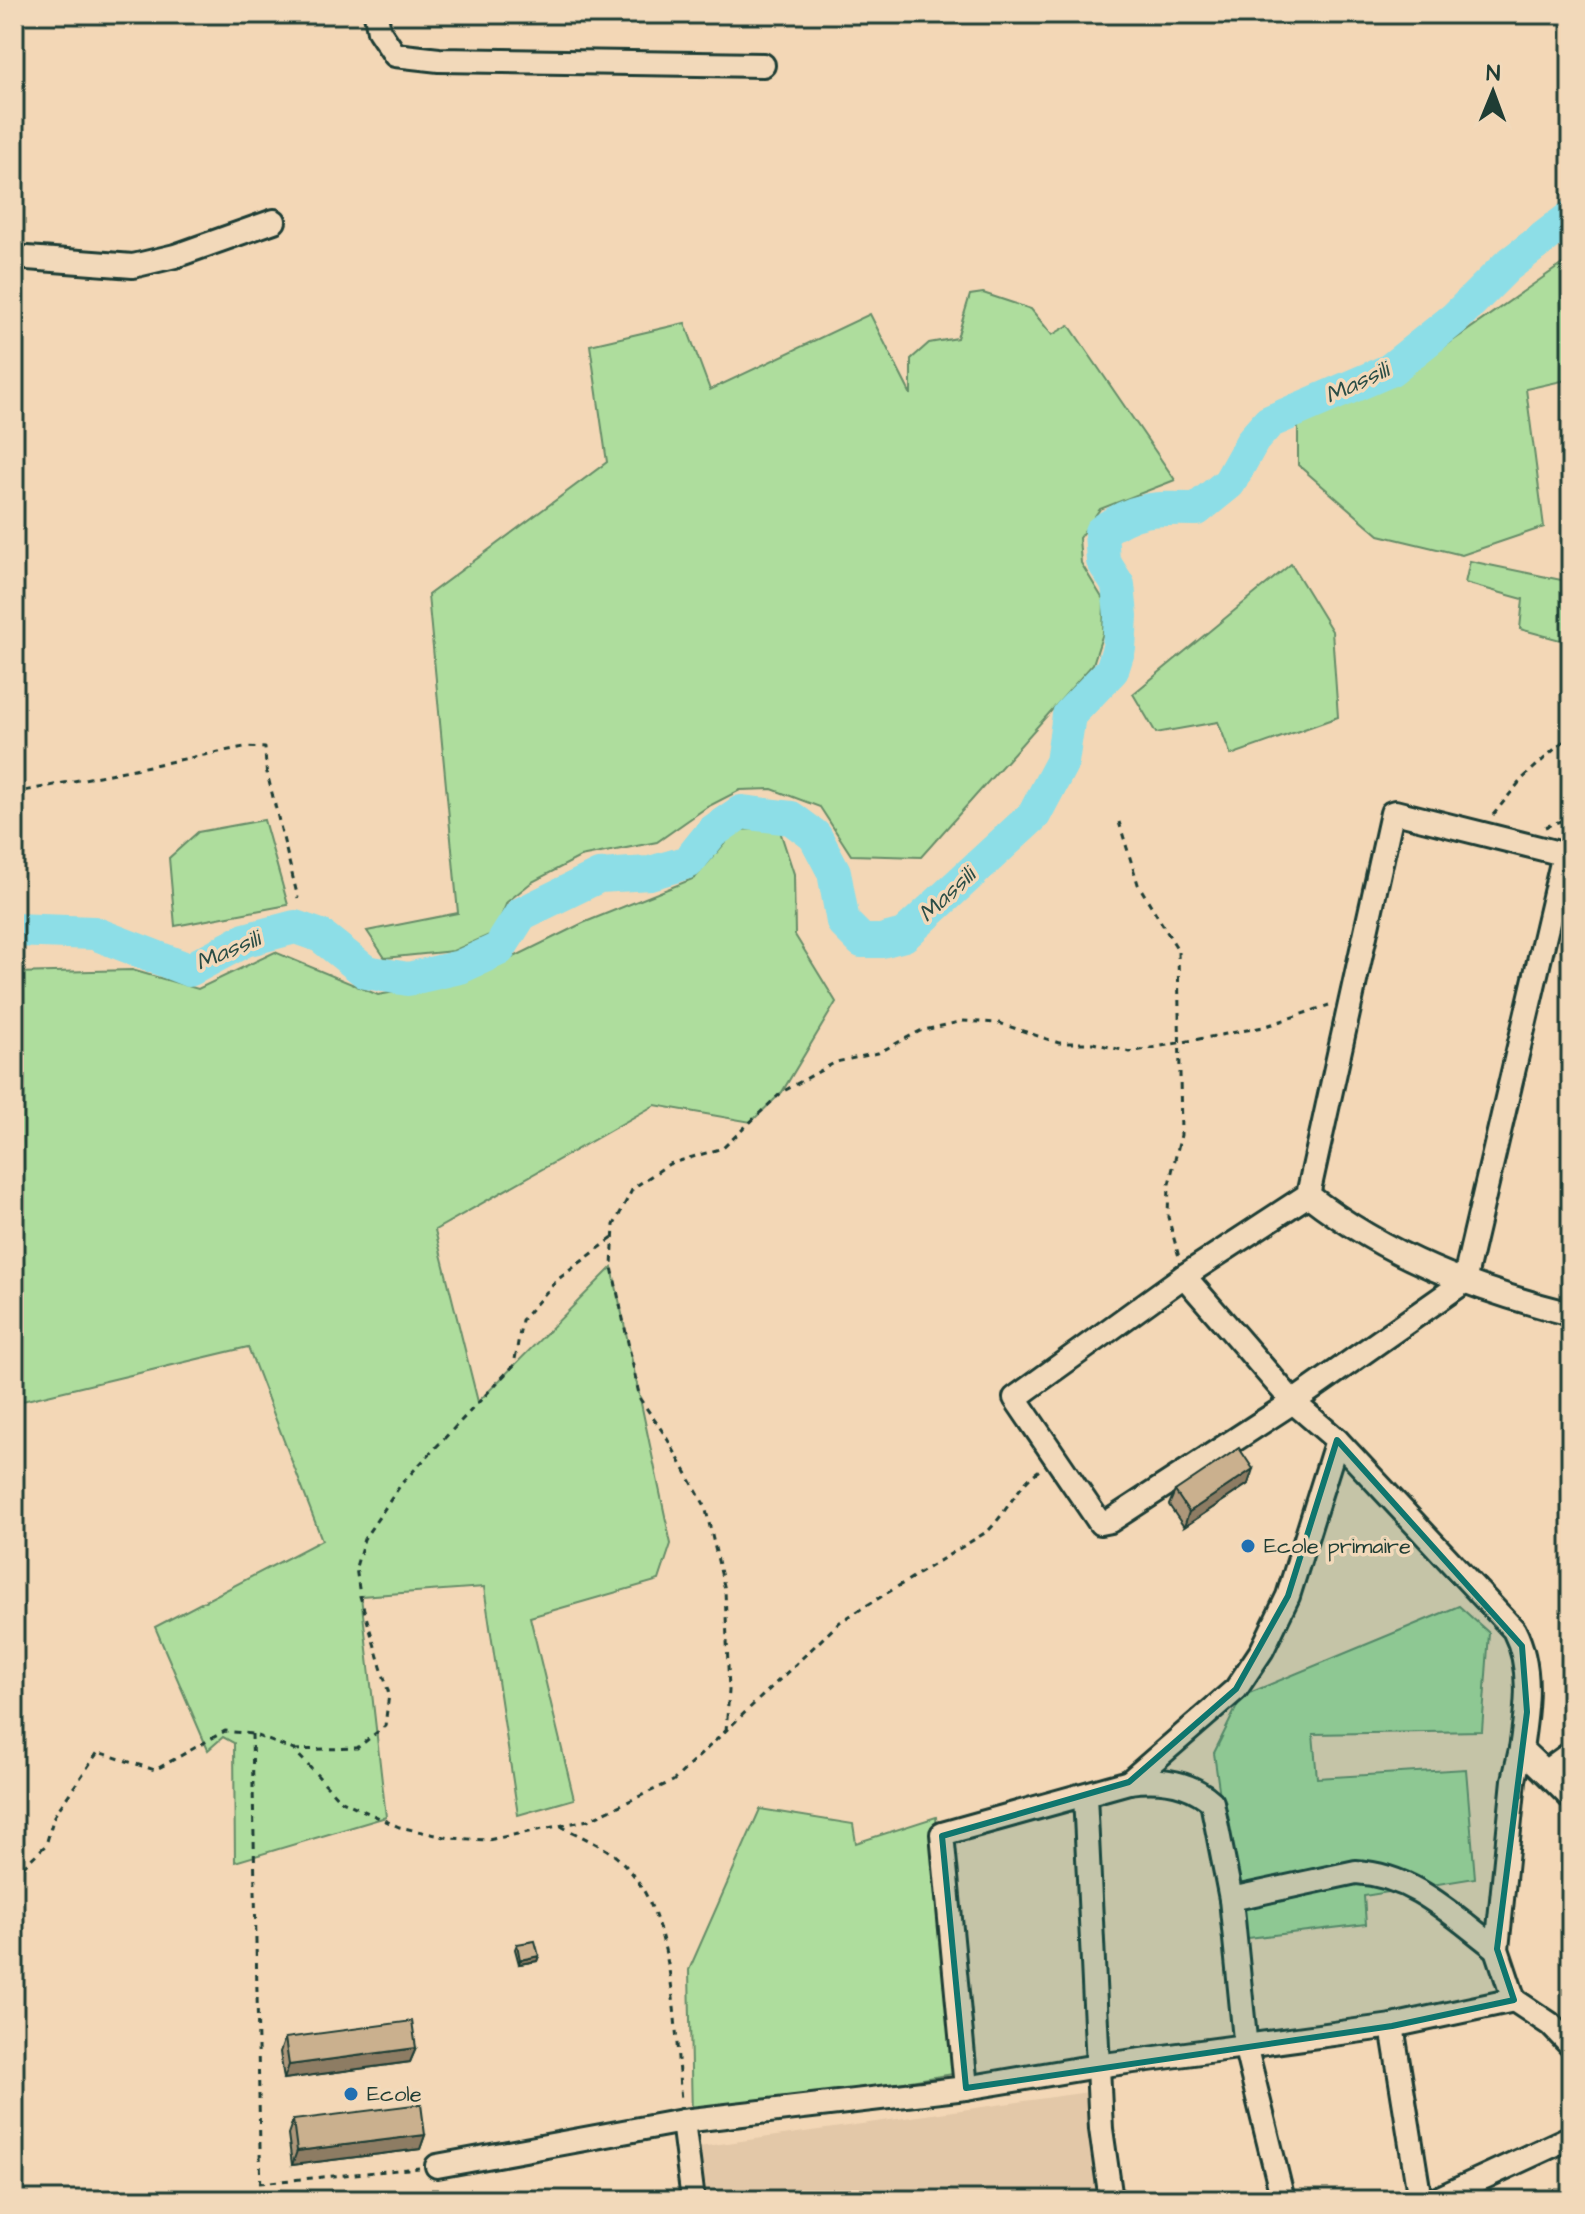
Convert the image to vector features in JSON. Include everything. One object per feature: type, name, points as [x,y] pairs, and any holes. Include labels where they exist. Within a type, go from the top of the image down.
[{"type":"street","points":[[376,14],[379,31],[395,55],[439,60],[763,65]]},
{"type":"street","points":[[14,257],[133,266],[175,256],[274,221]]},
{"type":"street","points":[[1393,812],[1567,855],[1464,1282],[1293,1402],[1106,1523],[1100,1523],[1015,1398],[1184,1276],[1308,1195],[1393,812]]},
{"type":"street","points":[[1308,1195],[1343,1223],[1416,1263],[1506,1298],[1571,1314]]},
{"type":"street","points":[[1184,1276],[1293,1402],[1337,1440],[1514,1630],[1526,1662],[1527,1712],[1514,1780],[1497,1949],[1514,2000],[1550,2024],[1571,2046]]},
{"type":"street","points":[[1129,1782],[1236,1689],[1262,1650],[1288,1596],[1337,1440]]},
{"type":"street","points":[[1521,1749],[1571,1798]]},
{"type":"street","points":[[1545,1772],[1571,1753]]},
{"type":"street","points":[[966,2088],[942,1834],[1129,1782],[1149,1779],[1193,1787],[1212,1802],[1231,1899],[1246,2049],[1283,2200]]},
{"type":"street","points":[[1085,1795],[1097,2066],[1111,2200]]},
{"type":"street","points":[[1231,1899],[1356,1872],[1376,1873],[1433,1899],[1497,1949]]},
{"type":"street","points":[[437,2166],[683,2121],[966,2088],[1097,2066],[1246,2049],[1392,2026],[1514,2000]]},
{"type":"street","points":[[1392,2026],[1420,2200]]},
{"type":"street","points":[[683,2121],[693,2200]]},
{"type":"street","points":[[1435,2200],[1571,2137]]},
{"type":"path","points":[[1478,834],[1522,779],[1571,734]]},
{"type":"path","points":[[14,793],[244,747],[265,748],[266,769],[298,898]]},
{"type":"path","points":[[1119,822],[1138,884],[1178,950],[1181,1135],[1169,1184],[1168,1217],[1184,1276]]},
{"type":"path","points":[[726,1731],[729,1691],[725,1590],[705,1506],[665,1435],[640,1399],[612,1267],[614,1225],[633,1188],[669,1164],[723,1148],[782,1092],[836,1062],[878,1053],[920,1031],[963,1021],[999,1023],[1059,1043],[1093,1043],[1130,1052],[1263,1027],[1353,997]]},
{"type":"path","points":[[14,1875],[46,1845],[54,1816],[98,1752],[155,1770],[225,1731],[252,1734],[294,1750],[357,1748],[385,1726],[389,1694],[360,1596],[356,1567],[364,1539],[402,1483],[514,1365],[522,1320],[557,1280],[614,1237]]},
{"type":"path","points":[[294,1750],[340,1800],[399,1827],[450,1838],[488,1840],[588,1820],[673,1781],[840,1622],[988,1531],[1002,1518],[1018,1489],[1055,1461]]},
{"type":"path","points":[[252,1734],[261,2200]]},
{"type":"path","points":[[561,1826],[611,1853],[631,1874],[662,1935],[683,2121]]},
{"type":"path","points":[[259,2183],[437,2166]]},
{"type":"highlighted area","points":[[1337,1440],[1522,1646],[1527,1712],[1497,1949],[1514,2000],[1392,2026],[966,2088],[942,1836],[1129,1782],[1236,1689],[1288,1596]]},
{"type":"shaded area","points":[[1088,2092],[1102,2200],[700,2200],[692,2148]]},
{"type":"green space","points":[[1571,258],[1571,379],[1526,389],[1544,527],[1462,555],[1379,535],[1298,465],[1298,421],[1395,381]]},
{"type":"green space","points":[[983,293],[1031,309],[1052,335],[1069,325],[1175,480],[1100,509],[1079,538],[1081,563],[1104,601],[1103,633],[1093,664],[921,857],[851,855],[820,807],[772,789],[740,790],[707,807],[657,842],[580,857],[532,882],[507,902],[494,933],[453,951],[385,958],[367,931],[458,913],[428,595],[607,462],[590,345],[685,323],[710,390],[870,314],[911,395],[911,359],[929,343],[957,338],[970,295]]},
{"type":"green space","points":[[1470,561],[1571,582],[1571,643],[1520,629],[1523,599],[1465,583]]},
{"type":"green space","points":[[1291,564],[1332,631],[1338,717],[1231,755],[1218,722],[1156,733],[1133,694]]},
{"type":"green space","points":[[264,820],[288,905],[175,926],[169,858],[198,832]]},
{"type":"green space","points":[[779,828],[794,874],[795,935],[836,1002],[782,1092],[751,1122],[655,1105],[435,1230],[478,1402],[612,1267],[671,1544],[659,1580],[530,1617],[574,1799],[518,1815],[484,1587],[361,1596],[386,1817],[235,1862],[234,1743],[223,1737],[208,1750],[155,1627],[322,1540],[248,1347],[14,1403],[14,973],[132,970],[198,989],[275,952],[378,995],[469,979],[583,923],[695,878],[736,830]]},
{"type":"green space","points":[[1459,1606],[1489,1633],[1482,1731],[1313,1734],[1317,1778],[1466,1769],[1475,1878],[1364,1896],[1366,1924],[1240,1939],[1214,1753],[1242,1696]]},
{"type":"green space","points":[[760,1809],[853,1824],[856,1843],[936,1817],[959,2073],[692,2117],[689,1970]]},
{"type":"building","points":[[1239,1448],[1253,1469],[1189,1512],[1175,1491]]},
{"type":"building","points":[[535,1941],[539,1956],[520,1960],[517,1944]]},
{"type":"building","points":[[412,2021],[416,2048],[289,2065],[285,2038]]},
{"type":"building","points":[[421,2104],[425,2135],[297,2151],[293,2120]]},
{"type":"waterway","name":"Massili","points":[[14,930],[94,933],[189,970],[245,940],[295,927],[321,936],[366,972],[408,979],[460,967],[499,949],[521,914],[599,876],[650,873],[688,862],[712,832],[741,812],[791,818],[815,836],[834,872],[843,922],[862,941],[881,941],[904,935],[1034,815],[1062,762],[1069,715],[1112,670],[1119,648],[1121,616],[1118,585],[1103,561],[1101,532],[1136,513],[1197,509],[1229,483],[1253,440],[1269,422],[1390,370],[1455,318],[1507,266],[1571,217]]},
{"type":"place","name":"Ecole primaire","points":[[1248,1546]]},
{"type":"place","name":"Ecole","points":[[351,2094]]}]
